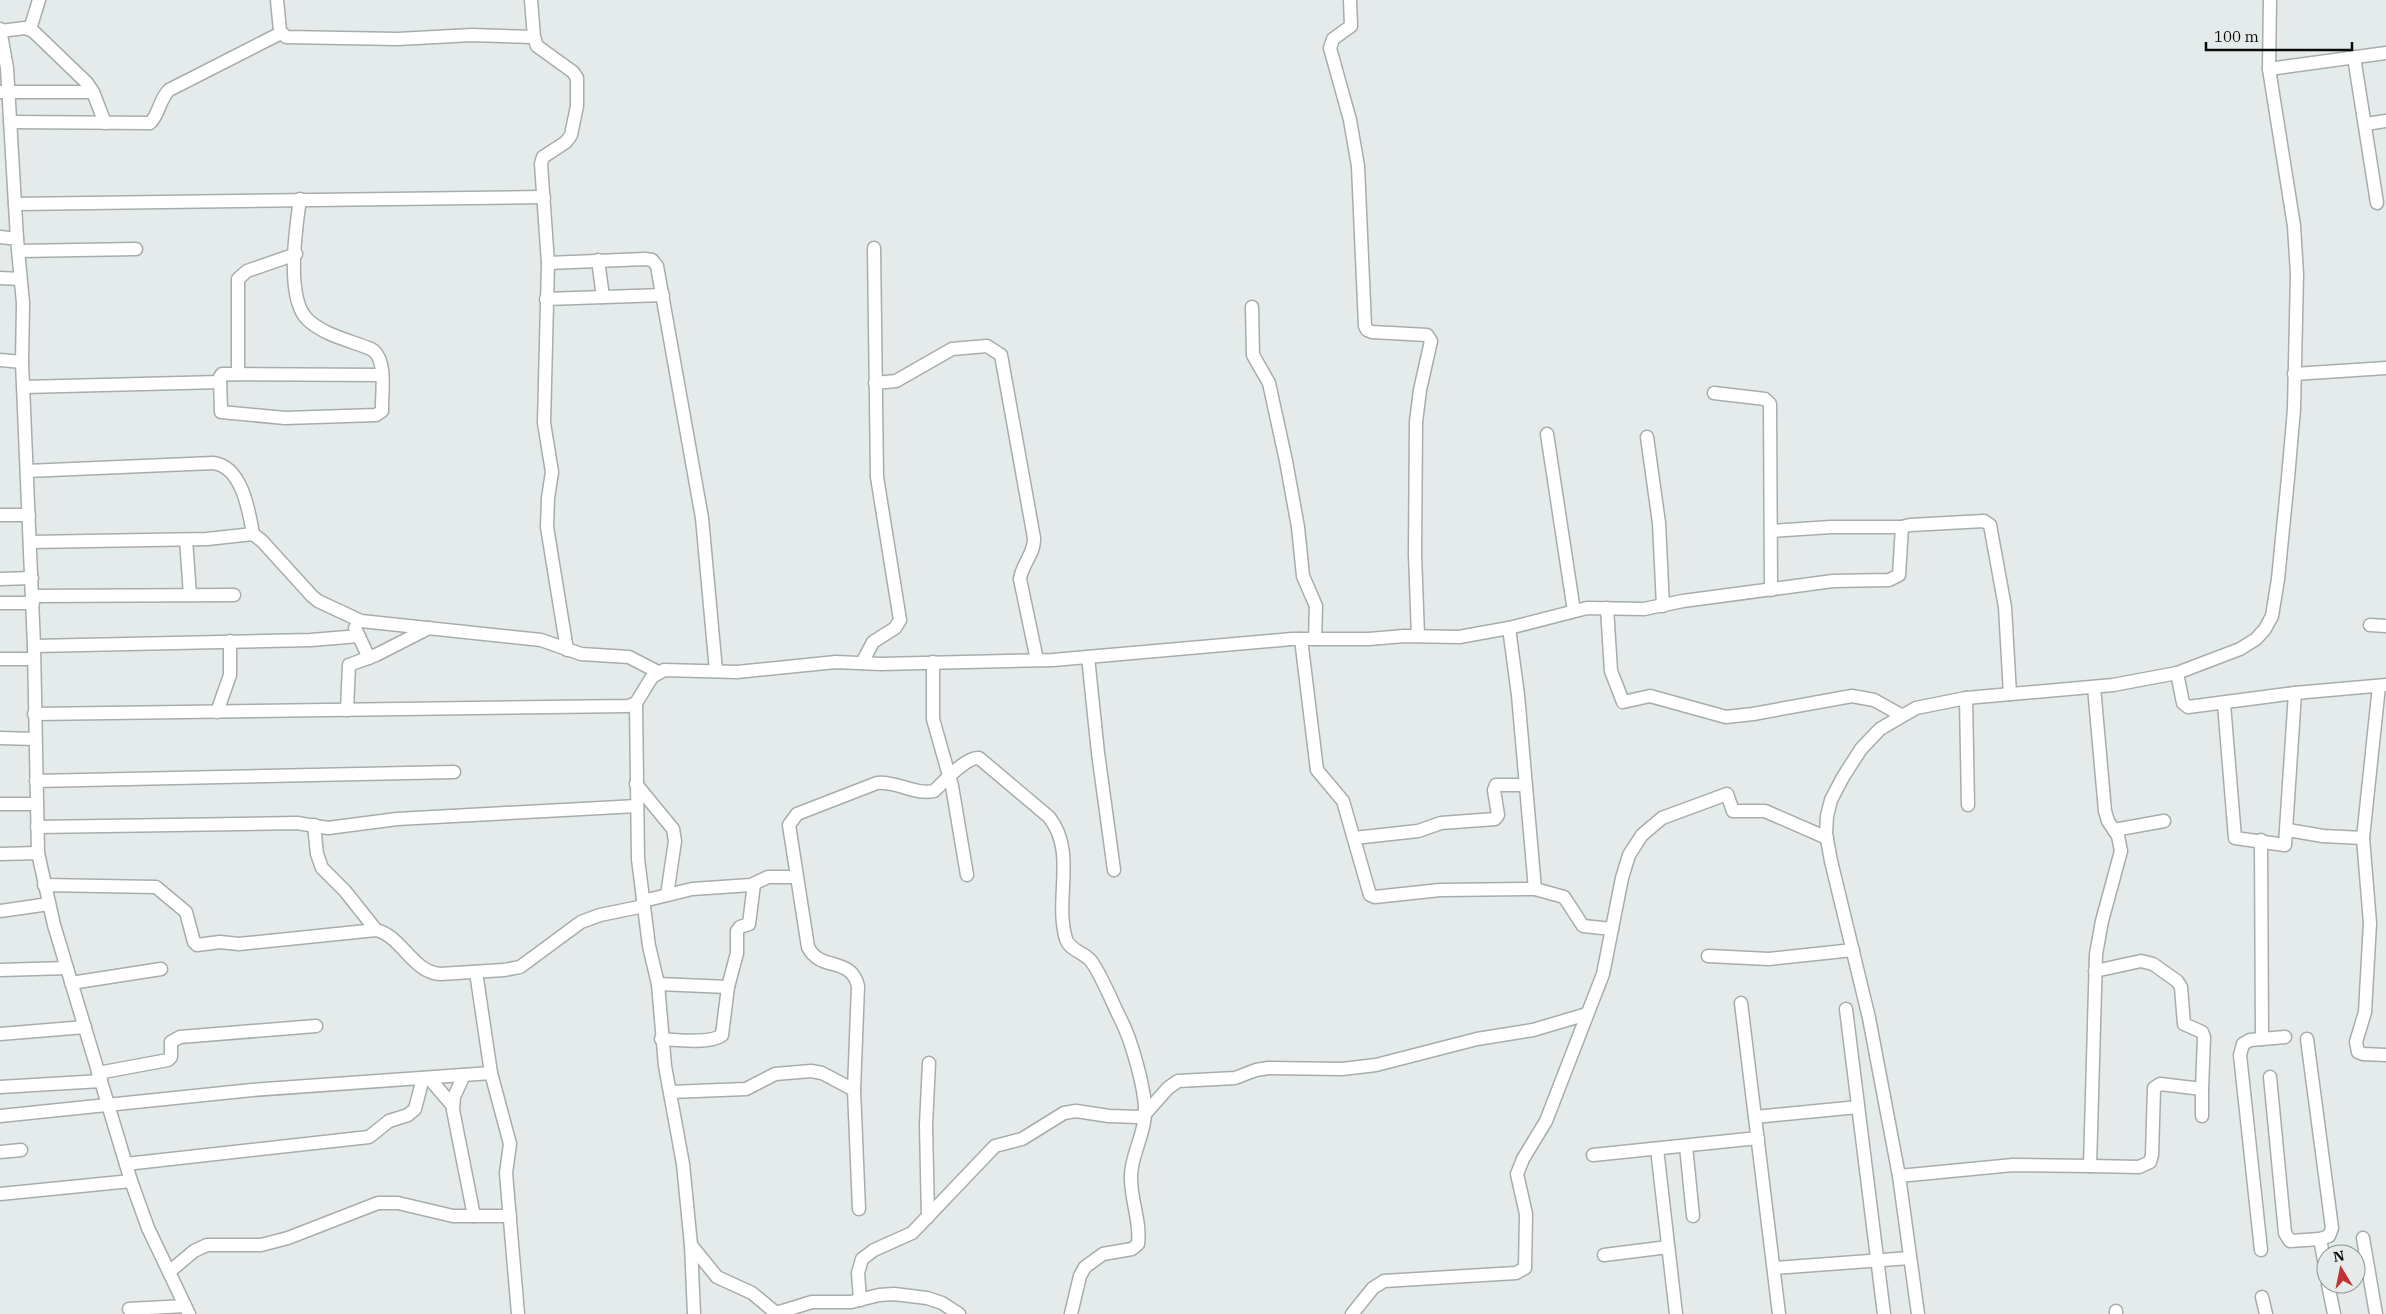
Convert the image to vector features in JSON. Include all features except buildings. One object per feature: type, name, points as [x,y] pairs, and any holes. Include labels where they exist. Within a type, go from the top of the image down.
[{"type":"street","points":[[30,30],[39,0]]},
{"type":"street","points":[[277,0],[281,33],[286,37],[398,39],[472,35],[534,37]]},
{"type":"street","points":[[531,0],[534,37],[541,50],[572,72],[577,78],[577,106],[571,135],[566,142],[545,156],[541,161],[548,263],[544,423],[552,472],[547,527],[567,650]]},
{"type":"street","points":[[1350,0],[1351,26],[1333,39],[1330,48],[1350,120],[1358,166],[1365,326],[1367,330],[1372,332],[1427,335],[1431,341],[1420,390],[1416,422],[1415,554],[1418,636]]},
{"type":"street","points":[[1918,1314],[1899,1176],[1869,1018],[1827,838],[1827,816],[1831,800],[1861,749],[1880,729],[1901,714],[1916,708],[1966,698],[2094,687],[2177,673],[2240,649],[2256,639],[2265,629],[2272,616],[2278,579],[2289,468],[2294,409],[2297,274],[2294,226],[2269,69],[2270,0]]},
{"type":"street","points":[[105,123],[93,92],[82,78],[30,30],[20,28],[0,30],[4,92],[10,122],[5,138],[6,169],[15,204],[23,303],[22,362],[32,578],[38,853],[48,904],[131,1181],[148,1228],[187,1310],[129,1309]]},
{"type":"street","points":[[10,122],[150,123],[154,118],[160,100],[170,90],[281,33]]},
{"type":"street","points":[[2269,69],[2386,53]]},
{"type":"street","points":[[2354,57],[2366,124],[2380,180],[2377,203]]},
{"type":"street","points":[[4,92],[93,92]]},
{"type":"street","points":[[2366,124],[2386,121]]},
{"type":"street","points":[[15,204],[544,197]]},
{"type":"street","points":[[300,199],[296,254],[296,295],[303,315],[321,329],[334,336],[375,351],[380,357],[381,375],[381,413],[376,415],[285,418],[222,413],[220,409],[220,382],[222,374],[381,375]]},
{"type":"street","points":[[0,237],[18,245],[136,250]]},
{"type":"street","points":[[862,663],[873,642],[896,628],[900,620],[878,484],[874,248]]},
{"type":"street","points":[[238,374],[238,279],[247,271],[296,254]]},
{"type":"street","points":[[548,263],[598,260],[652,260],[658,271],[702,518],[716,671]]},
{"type":"street","points":[[598,260],[602,297]]},
{"type":"street","points":[[0,278],[20,279]]},
{"type":"street","points":[[546,299],[663,295]]},
{"type":"street","points":[[1252,307],[1253,355],[1269,383],[1298,527],[1303,576],[1316,606],[1315,639]]},
{"type":"street","points":[[875,383],[896,381],[943,352],[952,349],[987,346],[1001,355],[1034,538],[1033,547],[1023,566],[1020,579],[1037,660]]},
{"type":"street","points":[[0,360],[22,362]]},
{"type":"street","points":[[2294,374],[2386,368]]},
{"type":"street","points":[[24,386],[220,382]]},
{"type":"street","points":[[1714,393],[1765,399],[1770,404],[1771,590]]},
{"type":"street","points":[[1548,434],[1574,611]]},
{"type":"street","points":[[1647,437],[1659,523],[1663,606]]},
{"type":"street","points":[[27,471],[213,463],[222,465],[228,470],[243,493],[253,534],[262,541],[312,596],[350,616],[376,623],[532,638],[581,654],[628,657],[658,672]]},
{"type":"street","points":[[0,515],[29,516]]},
{"type":"street","points":[[1772,531],[1831,527],[1902,527],[1910,525],[1989,523],[2005,607],[2010,694]]},
{"type":"street","points":[[694,1314],[691,1245],[683,1164],[661,1039],[658,984],[649,946],[638,859],[636,703],[652,677],[658,672],[671,669],[762,671],[836,662],[933,662],[1088,658],[1301,639],[1459,636],[1509,628],[1574,611],[1607,608],[1644,609],[1833,581],[1869,582],[1898,577],[1900,571],[1902,527]]},
{"type":"street","points":[[30,542],[186,540],[253,534]]},
{"type":"street","points":[[186,540],[190,595]]},
{"type":"street","points":[[0,579],[32,578]]},
{"type":"street","points":[[0,603],[32,600],[234,595]]},
{"type":"street","points":[[1607,608],[1610,662],[1623,702],[1650,696],[1726,717],[1852,696],[1874,700],[1901,714]]},
{"type":"street","points":[[350,616],[369,658]]},
{"type":"street","points":[[2370,625],[2386,626]]},
{"type":"street","points":[[347,710],[348,667],[352,663],[369,658],[429,628]]},
{"type":"street","points":[[1509,628],[1518,695],[1535,889]]},
{"type":"street","points":[[0,659],[34,652],[230,641],[311,640],[359,636]]},
{"type":"street","points":[[1301,639],[1316,770],[1344,801],[1367,889],[1372,896],[1440,890],[1535,889],[1566,899],[1581,925],[1612,928]]},
{"type":"street","points":[[217,712],[230,674],[230,641]]},
{"type":"street","points":[[1088,658],[1098,753],[1114,870]]},
{"type":"street","points":[[933,662],[933,719],[955,802],[967,875]]},
{"type":"street","points":[[2177,673],[2186,707],[2224,704],[2295,693],[2383,686],[2363,838],[2370,923],[2365,1012],[2356,1047],[2363,1054],[2386,1055]]},
{"type":"street","points":[[2090,1166],[2095,971],[2098,940],[2121,851],[2120,840],[2105,811],[2094,687]]},
{"type":"street","points":[[2224,704],[2235,838],[2262,840],[2286,845],[2295,693]]},
{"type":"street","points":[[1966,698],[1968,805]]},
{"type":"street","points":[[34,714],[628,706],[636,703]]},
{"type":"street","points":[[0,738],[35,739]]},
{"type":"street","points":[[859,1209],[854,1090],[858,986],[856,978],[850,970],[823,962],[811,952],[806,939],[789,825],[797,814],[877,783],[889,783],[922,793],[934,791],[949,776],[972,759],[979,758],[1049,817],[1055,825],[1062,850],[1066,939],[1070,946],[1091,960],[1123,1023],[1138,1072],[1146,1114],[1130,1176],[1138,1244],[1132,1250],[1103,1254],[1085,1267],[1080,1276],[1072,1314]]},
{"type":"street","points":[[36,782],[454,772]]},
{"type":"street","points":[[636,784],[668,821],[674,834],[667,894]]},
{"type":"street","points":[[1354,838],[1418,831],[1441,823],[1495,819],[1498,815],[1494,790],[1496,785],[1525,785]]},
{"type":"street","points":[[1352,1314],[1373,1288],[1384,1281],[1516,1273],[1525,1268],[1526,1214],[1517,1174],[1523,1159],[1546,1122],[1602,974],[1622,878],[1629,855],[1634,845],[1653,824],[1674,812],[1727,794],[1733,811],[1765,811],[1827,838]]},
{"type":"street","points":[[0,804],[37,804]]},
{"type":"street","points":[[37,827],[288,823],[328,828],[397,819],[637,806]]},
{"type":"street","points":[[2114,830],[2164,821]]},
{"type":"street","points":[[314,826],[317,854],[322,868],[345,891],[376,930]]},
{"type":"street","points":[[2288,830],[2323,836],[2363,838]]},
{"type":"street","points":[[2262,840],[2262,1039]]},
{"type":"street","points":[[0,854],[38,853]]},
{"type":"street","points":[[44,884],[156,887],[186,912],[194,942],[197,945],[220,942],[240,944],[376,930],[386,933],[428,972],[440,974],[520,967],[581,922],[667,894],[708,886],[754,884],[768,877],[796,877]]},
{"type":"street","points":[[661,1039],[689,1040],[720,1037],[723,1032],[728,987],[737,953],[738,929],[748,924],[754,884]]},
{"type":"street","points":[[0,910],[48,904]]},
{"type":"street","points":[[1708,956],[1769,959],[1853,950]]},
{"type":"street","points":[[2095,971],[2146,961],[2178,981],[2183,994],[2184,1024],[2202,1032],[2204,1037],[2202,1116]]},
{"type":"street","points":[[0,970],[67,968]]},
{"type":"street","points":[[71,983],[161,969]]},
{"type":"street","points":[[476,972],[491,1073],[510,1144],[506,1173],[518,1314]]},
{"type":"street","points":[[658,984],[728,987]]},
{"type":"street","points":[[1741,1003],[1779,1314]]},
{"type":"street","points":[[1846,1008],[1884,1314]]},
{"type":"street","points":[[860,1300],[858,1273],[862,1259],[874,1250],[907,1237],[991,1148],[1022,1139],[1060,1114],[1076,1111],[1132,1117],[1146,1114],[1172,1085],[1182,1080],[1235,1078],[1256,1070],[1268,1068],[1342,1069],[1368,1066],[1401,1060],[1477,1039],[1533,1030],[1587,1014]]},
{"type":"street","points":[[0,1087],[100,1077],[168,1060],[171,1056],[171,1042],[180,1037],[316,1026]]},
{"type":"street","points":[[0,1034],[84,1027]]},
{"type":"street","points":[[2261,1250],[2240,1055],[2242,1044],[2262,1039],[2285,1037]]},
{"type":"street","points":[[2270,1076],[2285,1233],[2290,1241],[2329,1236],[2332,1228],[2308,1039]]},
{"type":"street","points":[[928,1216],[926,1125],[929,1063]]},
{"type":"street","points":[[670,1092],[746,1089],[775,1074],[811,1071],[822,1073],[854,1090]]},
{"type":"street","points":[[0,1116],[252,1090],[491,1073]]},
{"type":"street","points":[[464,1075],[454,1097],[453,1106],[474,1216]]},
{"type":"street","points":[[426,1078],[453,1106]]},
{"type":"street","points":[[126,1164],[369,1137],[389,1121],[408,1115],[414,1109],[426,1078]]},
{"type":"street","points":[[1899,1176],[2013,1166],[2139,1167],[2146,1165],[2152,1156],[2153,1092],[2156,1085],[2202,1089]]},
{"type":"street","points":[[1755,1117],[1858,1107]]},
{"type":"street","points":[[1593,1155],[1758,1138]]},
{"type":"street","points":[[1686,1146],[1693,1216]]},
{"type":"street","points":[[1657,1149],[1676,1314]]},
{"type":"street","points":[[0,1152],[21,1150]]},
{"type":"street","points":[[0,1194],[131,1181]]},
{"type":"street","points":[[169,1272],[194,1251],[207,1245],[261,1245],[288,1238],[378,1203],[398,1203],[441,1215],[510,1216]]},
{"type":"street","points":[[2320,1238],[2321,1244]]},
{"type":"street","points":[[2363,1238],[2376,1314]]},
{"type":"street","points":[[691,1245],[717,1277],[759,1296],[774,1314],[812,1302],[860,1300],[885,1294],[927,1298],[942,1303],[959,1314]]},
{"type":"street","points":[[1604,1255],[1668,1247]]},
{"type":"street","points":[[1774,1268],[1910,1258]]},
{"type":"street","points":[[2330,1294],[2334,1314]]},
{"type":"street","points":[[2262,1297],[2266,1314]]}]
